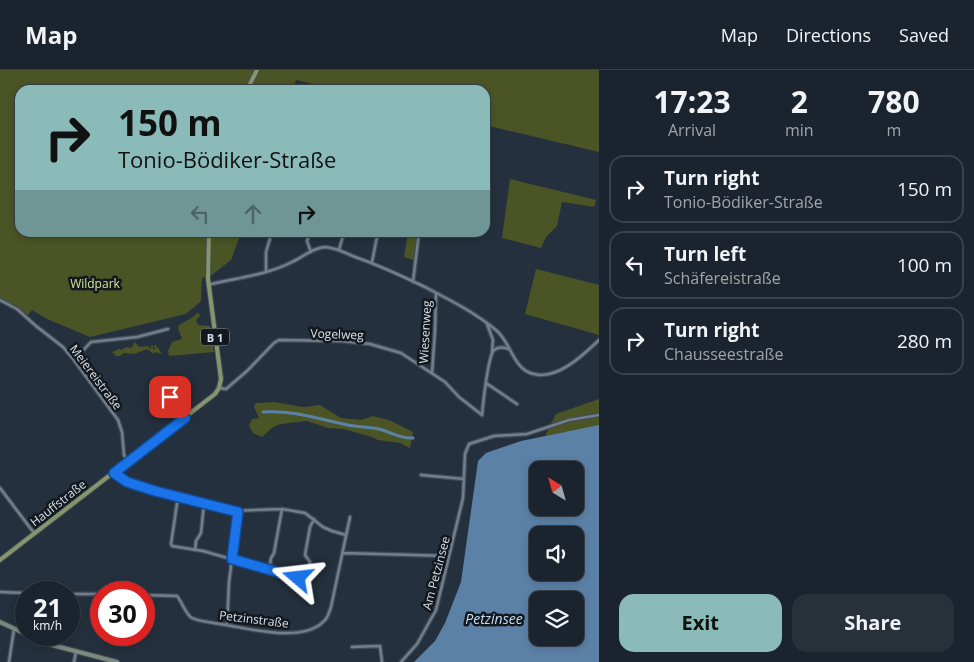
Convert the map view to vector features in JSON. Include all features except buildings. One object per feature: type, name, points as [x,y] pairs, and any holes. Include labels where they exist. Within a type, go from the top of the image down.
[{"type":"main road","points":[[250,85],[257,70]]},
{"type":"main road","name":"B 1","points":[[209,237],[208,285],[221,379],[219,388]]},
{"type":"main road","name":"Hauffstraße","points":[[0,560],[211,398],[219,388]]},
{"type":"street","points":[[266,271],[266,252],[270,237]]},
{"type":"street","points":[[308,237],[307,241],[311,252]]},
{"type":"street","points":[[339,251],[343,237]]},
{"type":"street","points":[[372,262],[377,237]]},
{"type":"street","points":[[413,282],[418,237]]},
{"type":"street","points":[[208,285],[266,271],[292,262],[320,248],[328,247],[372,262],[462,306],[498,331],[526,371],[532,374],[546,375],[557,372],[570,364],[599,340]]},
{"type":"street","name":"Wiesenweg","points":[[432,373],[436,293]]},
{"type":"street","name":"Meiereistraße","points":[[0,300],[17,309],[58,343],[74,360],[118,420],[122,432],[124,456],[128,462]]},
{"type":"street","points":[[487,323],[493,340],[486,383],[517,404]]},
{"type":"street","points":[[74,360],[91,342],[137,337],[168,329]]},
{"type":"street","name":"Vogelweg","points":[[219,388],[226,389],[247,371],[274,343],[287,339],[370,344],[401,353],[445,382],[459,398],[482,416],[486,383]]},
{"type":"street","points":[[492,354],[495,349],[509,349]]},
{"type":"street","points":[[159,381],[185,418]]},
{"type":"street","name":"Am Petzinsee","points":[[401,662],[418,644],[433,618],[463,498],[466,450],[472,442],[494,436],[527,434],[569,420],[599,415]]},
{"type":"street","points":[[114,473],[127,482],[238,512],[282,509],[305,513],[324,527],[346,535]]},
{"type":"street","points":[[421,475],[464,479]]},
{"type":"street","points":[[0,488],[35,534]]},
{"type":"street","points":[[178,497],[171,544],[175,548],[195,550],[232,559],[298,578],[305,579],[310,562],[305,554],[310,527],[314,518]]},
{"type":"street","points":[[195,550],[196,541],[200,533],[204,504]]},
{"type":"street","points":[[269,570],[282,509]]},
{"type":"street","points":[[227,625],[238,512]]},
{"type":"street","name":"Petzinstraße","points":[[155,595],[177,596],[183,603],[187,614],[192,618],[265,631],[294,633],[306,631],[324,623],[327,618],[350,517]]},
{"type":"street","points":[[342,553],[450,556]]},
{"type":"street","points":[[0,592],[15,593]]},
{"type":"street","points":[[0,622],[14,629],[9,662]]},
{"type":"street","points":[[55,646],[117,662]]},
{"type":"street","points":[[352,647],[380,646],[382,662]]},
{"type":"street","points":[[74,662],[76,652]]},
{"type":"green space","name":"Wildpark","points":[[0,70],[599,70],[599,152],[490,126],[490,85],[317,85],[296,80],[294,85],[15,85],[15,237],[240,237],[231,260],[212,275],[202,278],[201,301],[186,314],[90,337],[47,319],[32,310],[26,317],[17,309],[0,300]]},
{"type":"green space","points":[[510,179],[596,200],[594,207],[562,202],[557,226],[546,237],[541,248],[502,238]]},
{"type":"green space","points":[[407,237],[417,237],[414,260],[404,257]]},
{"type":"green space","points":[[536,269],[599,285],[599,335],[525,314]]},
{"type":"green space","points":[[197,313],[201,315],[196,320],[198,325],[210,326],[214,352],[169,356],[168,351],[172,342],[182,339],[178,328],[179,325]]},
{"type":"green space","points":[[134,341],[139,347],[149,346],[151,349],[153,345],[155,350],[154,345],[156,345],[162,354],[155,352],[154,354],[147,349],[135,354],[124,353],[120,356],[116,356],[112,352],[126,347],[131,348]]},
{"type":"green space","points":[[599,399],[599,426],[545,436],[556,414]]},
{"type":"green space","points":[[274,402],[303,407],[320,405],[341,418],[361,420],[373,416],[389,420],[413,432],[410,448],[400,443],[378,440],[344,429],[328,428],[307,421],[281,424],[273,427],[262,437],[253,433],[249,426],[252,419],[259,418],[254,407],[256,403]]},
{"type":"water","name":"Petzinsee","points":[[599,425],[599,662],[414,662],[435,641],[445,623],[461,582],[478,461],[486,453],[521,441]]},
{"type":"waterway","points":[[263,412],[286,412],[348,425],[379,429],[413,438]]},
{"type":"route","points":[[170,397],[185,418],[114,473],[122,480],[155,491],[238,512],[232,559],[298,578]]}]
